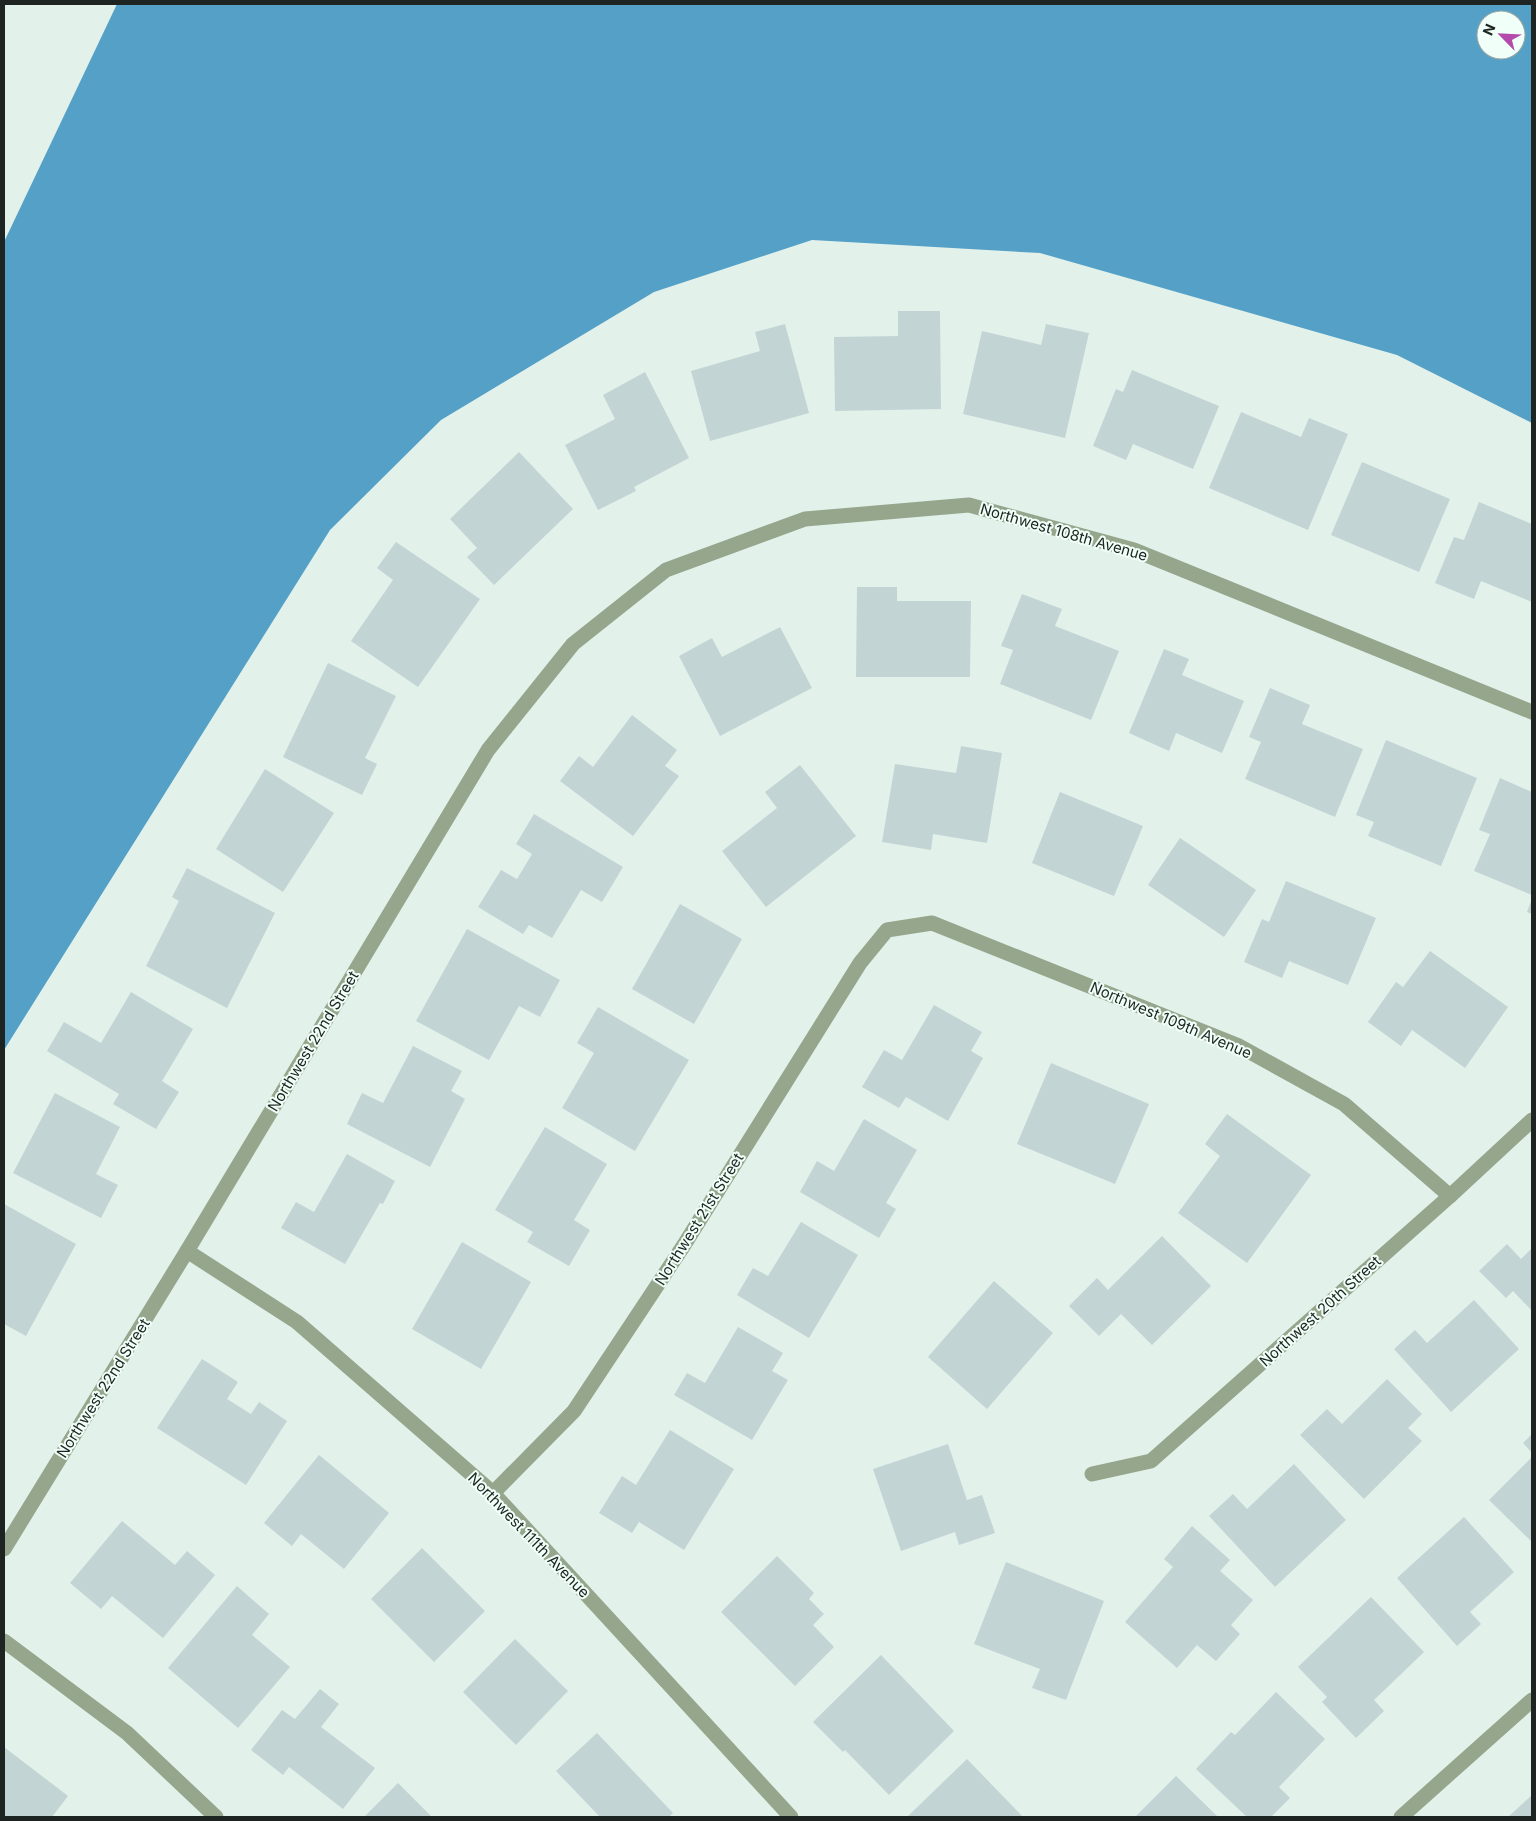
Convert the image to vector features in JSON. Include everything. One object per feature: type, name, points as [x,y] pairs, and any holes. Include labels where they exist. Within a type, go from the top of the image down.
[{"type":"street","name":"Northwest 108th Avenue","points":[[666,570],[805,519],[970,505],[1134,550],[1532,712]]},
{"type":"street","name":"Northwest 22nd Street","points":[[4,1550],[187,1251],[488,750],[573,644],[666,570]]},
{"type":"street","name":"Northwest 109th Avenue","points":[[887,930],[932,923],[1239,1046],[1344,1104],[1450,1196]]},
{"type":"street","name":"Northwest 21st Street","points":[[493,1493],[574,1412],[684,1245],[860,962],[887,930]]},
{"type":"street","name":"Northwest 20th Street","points":[[1092,1474],[1151,1461],[1450,1196],[1532,1120]]},
{"type":"street","name":"Northwest 111th Avenue","points":[[187,1251],[297,1322],[493,1493],[791,1817]]},
{"type":"street","points":[[4,1641],[127,1733],[216,1817]]},
{"type":"street","points":[[1401,1817],[1532,1700]]},
{"type":"water","points":[[117,4],[1532,4],[1532,423],[1397,355],[1040,253],[812,240],[654,292],[441,420],[330,530],[4,1050],[4,242]]},
{"type":"building","points":[[898,311],[940,311],[941,409],[835,411],[834,337],[898,336]]},
{"type":"building","points":[[785,324],[809,413],[710,441],[691,371],[760,351],[755,332]]},
{"type":"building","points":[[1046,324],[1089,333],[1065,438],[963,414],[982,331],[1041,345]]},
{"type":"building","points":[[1132,370],[1219,406],[1193,469],[1133,444],[1126,460],[1093,446],[1116,389],[1123,392]]},
{"type":"building","points":[[645,372],[689,458],[634,487],[636,491],[598,510],[565,445],[615,419],[603,395]]},
{"type":"building","points":[[1241,412],[1301,437],[1309,418],[1348,434],[1308,530],[1209,488]]},
{"type":"building","points":[[519,452],[573,509],[494,585],[467,557],[477,548],[450,519]]},
{"type":"building","points":[[1362,462],[1450,499],[1419,572],[1331,535]]},
{"type":"building","points":[[1479,502],[1532,524],[1532,602],[1481,581],[1474,599],[1435,583],[1454,537],[1464,540]]},
{"type":"building","points":[[396,542],[480,599],[418,687],[351,641],[393,580],[377,568]]},
{"type":"building","points":[[857,587],[897,587],[897,601],[971,601],[970,677],[856,677]]},
{"type":"building","points":[[1022,594],[1062,609],[1055,626],[1119,651],[1091,720],[1000,684],[1013,650],[1001,646]]},
{"type":"building","points":[[780,627],[812,688],[720,736],[679,656],[712,638],[722,657]]},
{"type":"building","points":[[1164,649],[1189,659],[1182,675],[1244,701],[1222,753],[1176,733],[1169,751],[1129,733]]},
{"type":"building","points":[[328,663],[396,696],[365,758],[377,764],[362,795],[283,757]]},
{"type":"building","points":[[1270,688],[1310,705],[1302,724],[1363,749],[1335,817],[1245,779],[1261,742],[1249,737]]},
{"type":"building","points":[[632,715],[677,750],[665,766],[679,776],[633,836],[560,781],[579,756],[593,767]]},
{"type":"building","points":[[1386,740],[1477,778],[1441,866],[1368,836],[1374,822],[1356,815]]},
{"type":"building","points":[[961,746],[1002,753],[987,843],[933,834],[931,850],[882,842],[895,764],[956,773]]},
{"type":"building","points":[[800,765],[856,836],[766,907],[722,851],[777,808],[765,792]]},
{"type":"building","points":[[265,769],[334,813],[283,892],[216,849]]},
{"type":"building","points":[[1500,778],[1532,792],[1532,895],[1474,871],[1490,834],[1479,830]]},
{"type":"building","points":[[1060,792],[1143,826],[1114,896],[1032,863]]},
{"type":"building","points":[[534,814],[623,867],[602,902],[581,890],[552,938],[529,925],[523,934],[478,907],[501,870],[517,879],[532,854],[516,844]]},
{"type":"building","points":[[1180,838],[1256,890],[1224,937],[1148,885]]},
{"type":"building","points":[[187,868],[275,913],[227,1008],[146,966],[179,901],[172,897]]},
{"type":"building","points":[[1286,881],[1376,918],[1348,985],[1289,961],[1282,978],[1244,962],[1262,919],[1269,922]]},
{"type":"building","points":[[1532,899],[1532,914],[1527,912]]},
{"type":"building","points":[[680,904],[742,939],[694,1024],[632,989]]},
{"type":"building","points":[[467,929],[560,980],[540,1017],[519,1006],[489,1060],[416,1021]]},
{"type":"building","points":[[1430,951],[1508,1007],[1465,1068],[1412,1030],[1401,1046],[1368,1022],[1396,982],[1403,987]]},
{"type":"building","points":[[131,992],[193,1029],[162,1081],[179,1092],[156,1129],[113,1104],[119,1094],[47,1051],[64,1022],[101,1043]]},
{"type":"building","points":[[934,1005],[982,1032],[971,1051],[983,1058],[948,1121],[906,1097],[899,1108],[862,1087],[884,1050],[902,1060]]},
{"type":"building","points":[[598,1007],[689,1060],[635,1151],[562,1108],[594,1053],[577,1043]]},
{"type":"building","points":[[413,1046],[462,1071],[451,1091],[465,1099],[430,1167],[347,1124],[362,1093],[383,1103]]},
{"type":"building","points":[[1051,1063],[1149,1104],[1115,1184],[1017,1144]]},
{"type":"building","points":[[55,1093],[120,1127],[96,1174],[118,1185],[101,1218],[13,1173]]},
{"type":"building","points":[[1227,1114],[1311,1175],[1247,1263],[1178,1213],[1220,1156],[1205,1144]]},
{"type":"building","points":[[864,1119],[917,1150],[886,1203],[896,1209],[879,1238],[800,1192],[817,1161],[834,1171]]},
{"type":"building","points":[[545,1127],[607,1164],[574,1220],[590,1230],[569,1266],[527,1242],[533,1232],[495,1210]]},
{"type":"building","points":[[347,1154],[395,1181],[383,1204],[380,1203],[345,1264],[281,1228],[296,1202],[314,1212]]},
{"type":"building","points":[[4,1204],[76,1244],[26,1336],[4,1324]]},
{"type":"building","points":[[801,1222],[858,1255],[809,1338],[737,1295],[753,1268],[768,1276]]},
{"type":"building","points":[[1162,1236],[1211,1286],[1152,1345],[1121,1314],[1099,1336],[1069,1306],[1097,1278],[1108,1290]]},
{"type":"building","points":[[462,1242],[531,1282],[481,1369],[412,1329]]},
{"type":"building","points":[[1507,1244],[1521,1259],[1532,1248],[1532,1311],[1513,1291],[1506,1298],[1479,1271]]},
{"type":"building","points":[[994,1281],[1053,1333],[987,1409],[928,1357]]},
{"type":"building","points":[[1474,1300],[1519,1349],[1451,1412],[1394,1349],[1415,1330],[1427,1343]]},
{"type":"building","points":[[738,1327],[783,1353],[772,1371],[788,1380],[752,1440],[674,1395],[687,1373],[705,1383]]},
{"type":"building","points":[[202,1359],[238,1382],[227,1399],[251,1414],[259,1402],[287,1421],[246,1485],[157,1428]]},
{"type":"building","points":[[1387,1379],[1422,1414],[1408,1428],[1422,1441],[1364,1499],[1300,1435],[1327,1409],[1342,1424]]},
{"type":"building","points":[[670,1430],[734,1469],[684,1550],[639,1522],[632,1533],[599,1513],[622,1476],[636,1485]]},
{"type":"building","points":[[1532,1434],[1532,1453],[1523,1443]]},
{"type":"building","points":[[948,1444],[967,1500],[982,1495],[995,1533],[959,1545],[955,1532],[901,1551],[873,1469]]},
{"type":"building","points":[[319,1455],[389,1513],[344,1569],[301,1534],[292,1546],[264,1523]]},
{"type":"building","points":[[1532,1457],[1532,1542],[1489,1500]]},
{"type":"building","points":[[1294,1464],[1346,1520],[1275,1587],[1209,1516],[1233,1494],[1247,1509]]},
{"type":"building","points":[[1464,1517],[1514,1572],[1470,1612],[1481,1624],[1457,1646],[1397,1578]]},
{"type":"building","points":[[122,1521],[175,1565],[187,1551],[215,1575],[163,1638],[112,1596],[101,1609],[70,1583]]},
{"type":"building","points":[[1192,1526],[1230,1560],[1220,1571],[1253,1600],[1231,1625],[1240,1634],[1216,1661],[1197,1645],[1177,1668],[1125,1622],[1173,1567],[1164,1559]]},
{"type":"building","points":[[422,1548],[485,1611],[434,1662],[371,1599]]},
{"type":"building","points":[[777,1556],[814,1593],[809,1599],[824,1614],[813,1625],[834,1647],[795,1686],[721,1612]]},
{"type":"building","points":[[1006,1562],[1104,1601],[1066,1700],[1032,1688],[1040,1669],[974,1644]]},
{"type":"building","points":[[237,1586],[269,1614],[252,1635],[290,1667],[238,1728],[168,1668]]},
{"type":"building","points":[[1371,1597],[1424,1652],[1374,1700],[1384,1711],[1356,1738],[1322,1702],[1327,1697],[1298,1667]]},
{"type":"building","points":[[515,1639],[568,1691],[516,1745],[463,1692]]},
{"type":"building","points":[[881,1655],[954,1731],[889,1795],[845,1750],[843,1752],[813,1722]]},
{"type":"building","points":[[320,1689],[339,1704],[321,1727],[375,1768],[343,1809],[289,1767],[283,1775],[251,1750],[282,1710],[295,1719]]},
{"type":"building","points":[[1276,1692],[1325,1739],[1279,1787],[1290,1798],[1271,1817],[1247,1817],[1196,1769],[1231,1732],[1235,1735]]},
{"type":"building","points":[[597,1733],[673,1813],[669,1817],[600,1817],[556,1771]]},
{"type":"building","points":[[4,1747],[68,1796],[52,1817],[4,1817]]},
{"type":"building","points":[[967,1759],[1023,1817],[907,1817]]},
{"type":"building","points":[[1176,1776],[1218,1817],[1135,1817]]},
{"type":"building","points":[[398,1783],[432,1817],[364,1817]]},
{"type":"building","points":[[1532,1795],[1532,1817],[1508,1817]]}]
